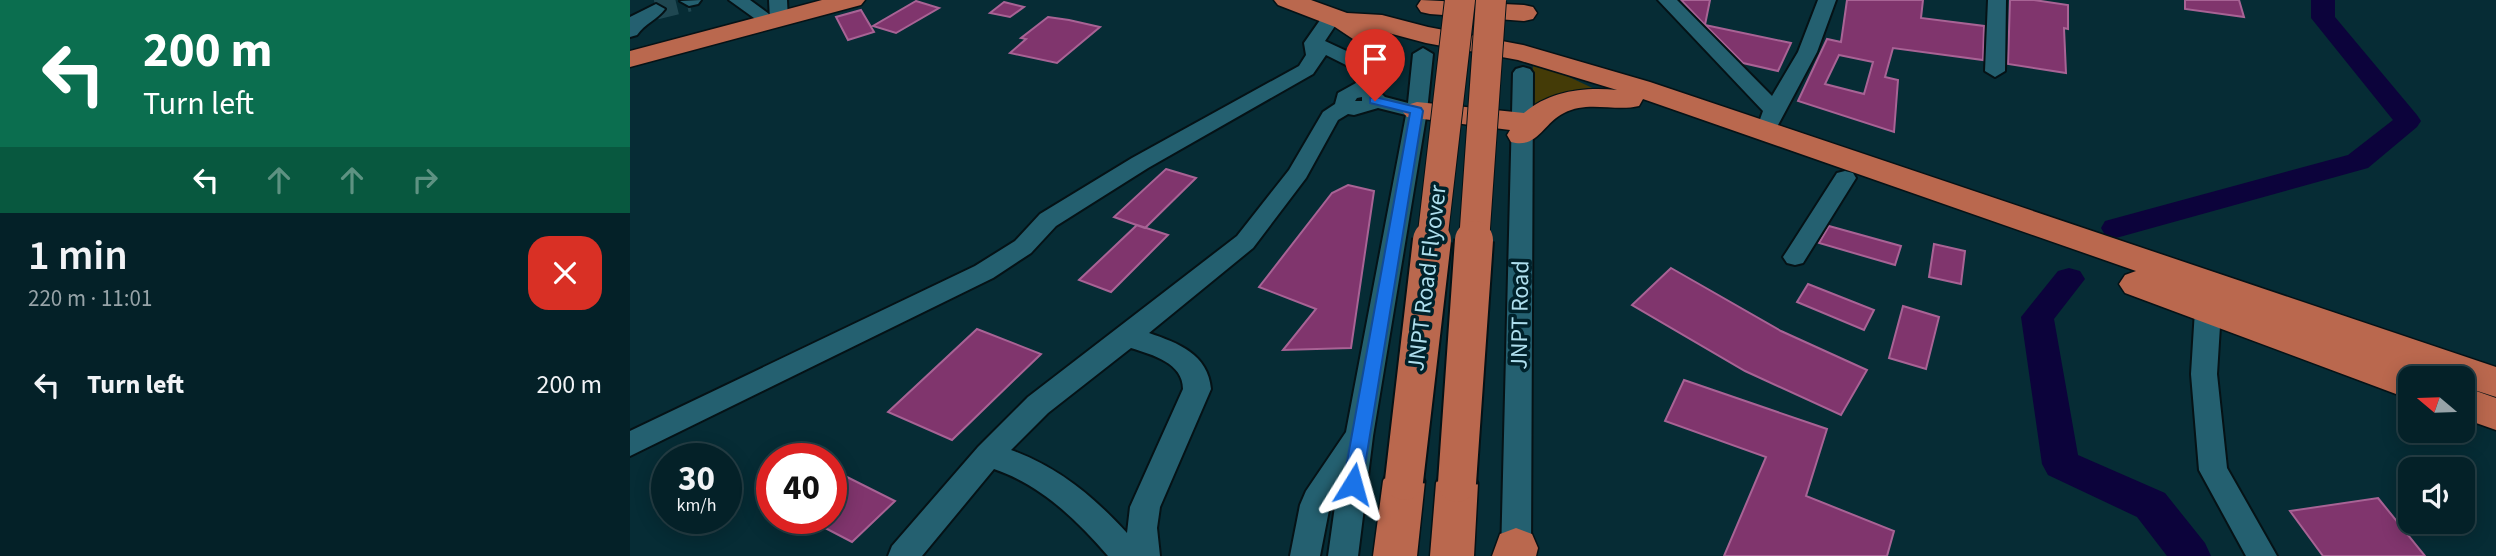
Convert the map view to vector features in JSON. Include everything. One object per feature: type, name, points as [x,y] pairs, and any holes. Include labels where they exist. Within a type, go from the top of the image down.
[{"type":"highway","points":[[630,48],[767,9],[812,0]]},
{"type":"highway","points":[[630,59],[767,9],[852,0]]},
{"type":"highway","points":[[1287,0],[1338,19],[1373,39],[1424,44],[1523,63],[1769,120],[2496,382]]},
{"type":"highway","name":"JNPT Road Flyover","points":[[1452,556],[1491,0]]},
{"type":"highway","points":[[1424,44],[1440,2],[1524,6],[1523,63]]},
{"type":"highway","name":"JNPT Road Flyover","points":[[1395,556],[1404,481],[1440,2]]},
{"type":"highway","points":[[1523,63],[2398,379]]},
{"type":"highway","points":[[1417,111],[1522,129],[1538,115],[1561,102],[1586,98],[1629,100]]},
{"type":"highway","points":[[2475,407],[2496,414]]},
{"type":"street","points":[[1667,0],[1769,120],[1819,31],[1827,0]]},
{"type":"street","points":[[1994,71],[1997,0]]},
{"type":"street","points":[[630,31],[636,21],[656,9]]},
{"type":"street","points":[[1314,43],[1338,19]]},
{"type":"street","points":[[1314,43],[1361,65],[1366,83],[1361,99]]},
{"type":"street","points":[[630,444],[984,272],[1023,247],[1048,220],[1140,163],[1306,70],[1316,55],[1314,43]]},
{"type":"street","points":[[1343,556],[1359,436],[1417,111],[1424,44]]},
{"type":"street","name":"JNPT Road","points":[[1516,553],[1523,63]]},
{"type":"street","points":[[903,556],[988,455],[1038,405],[1245,242],[1298,173],[1330,116],[1361,99],[1417,111]]},
{"type":"street","points":[[1795,257],[1846,178]]},
{"type":"street","points":[[2208,310],[2204,374],[2213,470],[2262,556]]},
{"type":"street","points":[[1128,336],[1190,365],[1198,382],[1145,507],[1142,528],[1145,556]]},
{"type":"street","points":[[1305,556],[1315,505],[1321,491],[1359,436]]},
{"type":"street","points":[[988,455],[1031,469],[1057,485],[1092,516],[1128,556]]},
{"type":"shaded area","points":[[1533,60],[1601,92],[1532,108]]},
{"type":"building","points":[[1681,0],[1710,0],[1705,25]]},
{"type":"building","points":[[1847,0],[1923,0],[1921,18],[1984,26],[1983,60],[1893,48],[1885,77],[1898,80],[1894,132],[1798,101],[1827,39],[1841,42]],"holes":[[[1839,55],[1873,62],[1864,94],[1825,84]]]},
{"type":"building","points":[[2010,0],[2068,5],[2068,29],[2064,28],[2066,73],[2008,64]]},
{"type":"building","points":[[2185,0],[2239,0],[2244,17],[2185,9]]},
{"type":"building","points":[[916,1],[939,8],[896,33],[873,26]]},
{"type":"building","points":[[1004,2],[1024,7],[1010,17],[990,13]]},
{"type":"building","points":[[861,10],[874,32],[848,40],[836,17]]},
{"type":"building","points":[[1048,17],[1100,27],[1057,63],[1010,53],[1026,39],[1021,38]]},
{"type":"building","points":[[1705,25],[1791,43],[1778,71],[1743,63]]},
{"type":"building","points":[[1166,169],[1196,178],[1145,228],[1114,217]]},
{"type":"building","points":[[1348,185],[1374,191],[1351,348],[1283,350],[1316,309],[1259,287],[1332,193]]},
{"type":"building","points":[[1137,225],[1168,235],[1111,292],[1079,280]]},
{"type":"building","points":[[1829,226],[1901,246],[1895,265],[1819,243]]},
{"type":"building","points":[[1934,244],[1965,251],[1961,284],[1929,277]]},
{"type":"building","points":[[1671,268],[1781,331],[1867,370],[1841,415],[1745,371],[1632,305]]},
{"type":"building","points":[[1808,284],[1874,310],[1864,330],[1797,302]]},
{"type":"building","points":[[1903,306],[1939,317],[1926,369],[1889,358]]},
{"type":"building","points":[[977,329],[1041,354],[952,440],[888,412]]},
{"type":"building","points":[[1684,380],[1827,429],[1806,496],[1894,531],[1887,556],[1724,556],[1766,457],[1665,421]]},
{"type":"building","points":[[847,477],[895,501],[852,542],[837,534],[847,534]]},
{"type":"building","points":[[2378,498],[2398,523],[2398,534],[2407,534],[2425,556],[2323,556],[2290,511]]},
{"type":"waterway","points":[[2116,228],[2358,162],[2408,121],[2323,18],[2323,0]]},
{"type":"waterway","points":[[2069,279],[2037,317],[2061,464],[2151,505],[2191,556]]},
{"type":"tunnel","points":[[656,9],[689,1]]},
{"type":"route","points":[[1353,484],[1359,436],[1417,111],[1375,101]]}]
